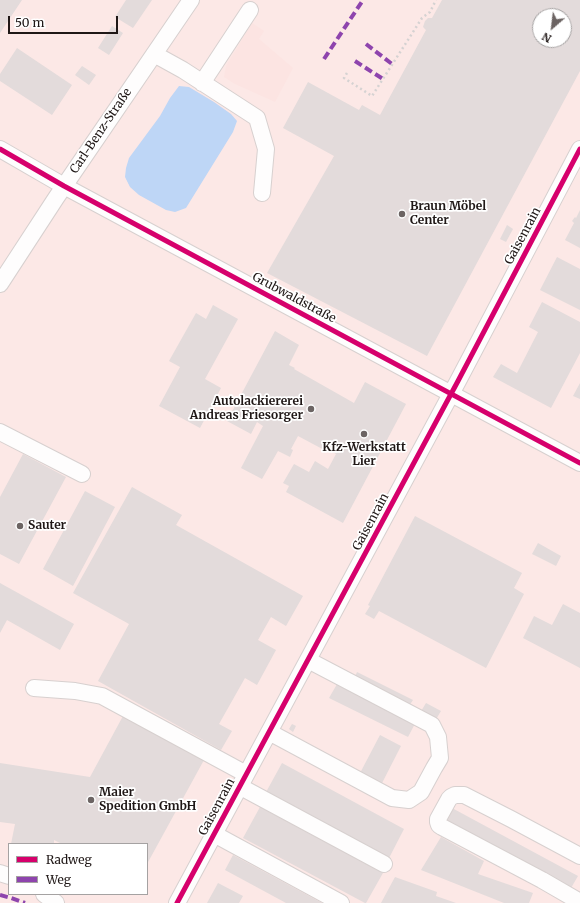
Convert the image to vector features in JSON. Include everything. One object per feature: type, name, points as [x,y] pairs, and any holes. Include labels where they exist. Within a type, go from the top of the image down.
[{"type":"street","name":"Carl-Benz-Straße","points":[[0,284],[64,186],[191,0]]},
{"type":"street","points":[[202,82],[250,10]]},
{"type":"street","points":[[154,54],[183,70],[257,118],[266,149],[262,193]]},
{"type":"street","name":"Gaisenrain","points":[[176,903],[308,660],[580,149]]},
{"type":"street","name":"Grubwaldstraße","points":[[1,150],[64,186],[580,463]]},
{"type":"street","points":[[0,432],[82,474]]},
{"type":"street","points":[[269,732],[392,798],[409,800],[420,792],[440,758],[438,737],[432,725],[308,660]]},
{"type":"street","points":[[34,688],[75,691],[102,696],[384,864]]},
{"type":"street","points":[[580,856],[464,795],[455,795],[451,797],[438,819],[439,825],[442,827],[580,902]]},
{"type":"street","points":[[214,834],[341,903]]},
{"type":"street","points":[[45,895],[56,903]]},
{"type":"path","points":[[347,73],[344,78],[372,96],[422,18],[430,12],[436,0]]},
{"type":"shaded area","points":[[0,0],[580,0],[580,903],[0,903]]},
{"type":"shaded area","points":[[252,23],[264,31],[259,39],[293,68],[275,102],[235,84],[224,77],[226,66]]},
{"type":"water","points":[[179,86],[189,87],[214,102],[231,114],[237,121],[233,132],[186,208],[175,212],[166,210],[139,195],[130,187],[125,177],[129,158],[160,116]]},
{"type":"building","points":[[0,0],[22,0],[0,33]]},
{"type":"building","points":[[126,0],[152,0],[133,28],[115,17]]},
{"type":"building","name":"Braun Möbel Center","points":[[442,0],[580,0],[580,71],[427,356],[267,273],[334,156],[283,128],[308,82],[359,110],[362,105],[380,115],[426,30],[423,27],[428,18],[432,18]]},
{"type":"building","points":[[112,26],[123,33],[109,55],[98,48]]},
{"type":"building","points":[[17,48],[72,85],[52,115],[0,81],[0,74]]},
{"type":"building","points":[[82,66],[96,75],[89,85],[75,75]]},
{"type":"building","points":[[580,210],[580,248],[565,240],[574,223],[572,221],[575,217],[576,218]]},
{"type":"building","points":[[507,225],[513,229],[506,242],[500,239]]},
{"type":"building","points":[[557,257],[580,269],[580,310],[540,290]]},
{"type":"building","points":[[542,302],[580,322],[580,353],[551,408],[493,377],[501,364],[517,373],[538,332],[529,327]]},
{"type":"building","points":[[213,305],[238,319],[205,379],[221,388],[200,428],[159,406],[180,367],[169,361],[196,313],[206,319]]},
{"type":"building","points":[[275,331],[299,345],[289,365],[354,403],[365,382],[406,404],[343,523],[286,492],[289,486],[283,483],[294,464],[309,472],[315,461],[328,469],[336,454],[330,450],[328,452],[298,436],[291,449],[293,450],[290,457],[278,451],[262,479],[241,468],[263,426],[257,422],[251,434],[227,421]]},
{"type":"building","points":[[580,383],[580,399],[573,396]]},
{"type":"building","name":"Sauter","points":[[23,454],[66,477],[19,564],[0,554],[0,497]]},
{"type":"building","points":[[132,487],[182,515],[176,525],[303,596],[286,626],[271,617],[258,640],[276,650],[257,685],[245,678],[219,724],[232,731],[221,750],[98,681],[129,624],[73,593]]},
{"type":"building","points":[[85,491],[115,507],[73,586],[43,569]]},
{"type":"building","points":[[415,516],[522,573],[514,588],[524,594],[486,668],[379,611],[374,619],[365,614],[370,606],[368,605]]},
{"type":"building","points":[[538,543],[561,556],[556,566],[532,554]]},
{"type":"building","points":[[0,583],[74,624],[60,650],[7,620],[0,633]]},
{"type":"building","points":[[563,604],[580,613],[580,668],[523,638],[534,616],[552,625]]},
{"type":"building","points":[[344,672],[354,679],[357,672],[413,700],[409,706],[418,718],[408,737],[329,698]]},
{"type":"building","points":[[426,703],[441,711],[435,721],[420,713]]},
{"type":"building","name":"Maier Spedition GmbH","points":[[123,716],[204,760],[148,862],[148,843],[60,843],[54,840],[54,843],[11,843],[15,824],[0,822],[0,763],[90,777]]},
{"type":"building","points":[[292,724],[296,726],[293,732],[289,729]]},
{"type":"building","points":[[380,735],[401,746],[380,787],[359,775]]},
{"type":"building","points":[[282,763],[404,829],[388,860],[265,794]]},
{"type":"building","points":[[260,807],[383,873],[366,903],[243,838]]},
{"type":"building","points":[[452,808],[578,876],[571,888],[446,820]]},
{"type":"building","points":[[441,837],[484,861],[478,874],[533,893],[529,903],[504,903],[421,870]]},
{"type":"building","points":[[233,855],[322,903],[286,903],[225,870]]},
{"type":"building","points":[[395,877],[437,892],[436,896],[456,903],[381,903]]},
{"type":"building","points":[[218,883],[243,896],[239,903],[207,903]]},
{"type":"marked path","points":[[324,59],[363,0]]},
{"type":"marked path","points":[[366,44],[392,64]]},
{"type":"marked path","points":[[355,61],[383,79]]},
{"type":"marked path","points":[[0,895],[25,903]]},
{"type":"cycle path","points":[[0,149],[64,186],[580,463]]},
{"type":"cycle path","points":[[177,903],[458,381],[580,149]]},
{"type":"place","name":"Braun Möbel Center","points":[[402,214]]},
{"type":"place","name":"Autolackiererei Andreas Friesorger","points":[[311,409]]},
{"type":"place","name":"Kfz-Werkstatt Lier","points":[[364,434]]},
{"type":"place","name":"Sauter","points":[[20,526]]},
{"type":"place","name":"Maier Spedition GmbH","points":[[91,800]]}]
